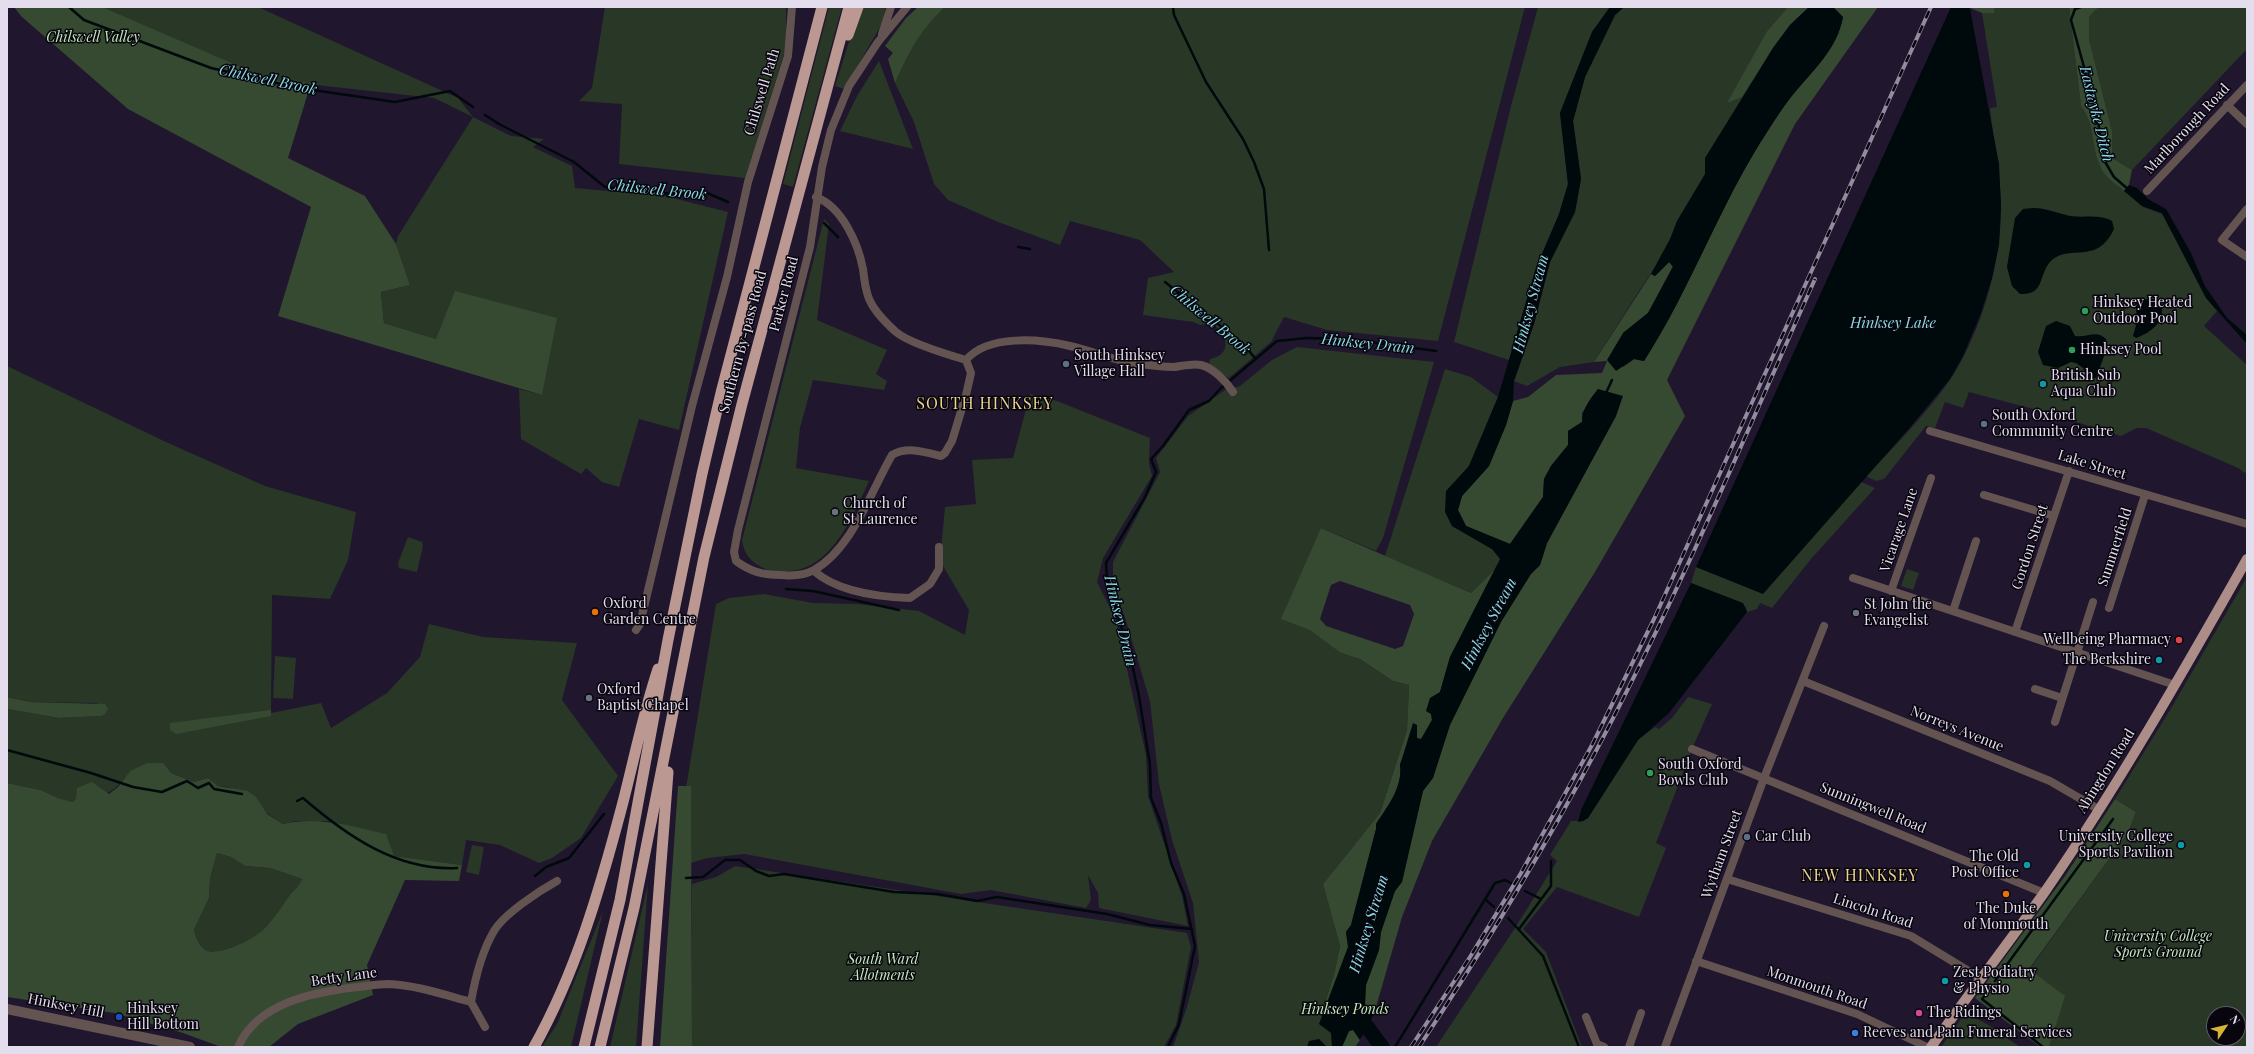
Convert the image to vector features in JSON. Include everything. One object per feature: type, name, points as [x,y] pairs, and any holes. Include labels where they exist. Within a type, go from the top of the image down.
[{"type":"highway","name":"Southern By-pass Road","points":[[677,688],[704,557],[723,475],[849,7]]},
{"type":"highway","points":[[833,66],[850,30],[858,7]]},
{"type":"highway","name":"Southern By-pass Road","points":[[668,640],[719,400],[822,9]]},
{"type":"highway","points":[[534,1047],[562,992],[583,938],[598,893],[651,690],[668,640]]},
{"type":"highway","points":[[584,1047],[620,900],[668,640]]},
{"type":"highway","points":[[600,1047],[634,908],[677,688]]},
{"type":"highway","points":[[647,1047],[664,819],[677,688]]},
{"type":"main road","name":"Abingdon Road","points":[[1931,1047],[1980,978],[2044,893],[2175,685],[2247,559]]},
{"type":"street","name":"Chilswell Path","points":[[636,630],[640,624],[692,406],[727,277],[748,182],[788,56],[792,7]]},
{"type":"street","name":"Parker Road","points":[[878,42],[891,7]]},
{"type":"street","points":[[897,7],[906,7]]},
{"type":"street","name":"Parker Road","points":[[814,571],[795,575],[770,575],[752,572],[736,561],[734,552],[738,530],[810,247],[816,197],[822,167],[838,110],[849,86],[878,42],[906,7]]},
{"type":"street","name":"Marlborough Road","points":[[2147,191],[2247,85]]},
{"type":"street","points":[[2227,105],[2247,124]]},
{"type":"street","points":[[816,197],[824,200],[846,224],[863,268],[868,297],[880,316],[897,333],[939,353],[966,360]]},
{"type":"street","points":[[2247,210],[2222,240],[2247,257]]},
{"type":"street","points":[[966,360],[975,352],[991,345],[1023,341],[1043,342],[1070,346],[1133,363],[1172,367],[1200,364],[1214,371],[1228,386]]},
{"type":"street","points":[[939,547],[939,569],[930,584],[910,598],[874,594],[838,586],[822,578],[814,571],[831,557],[862,514],[892,455],[899,451],[916,451],[941,456],[945,453],[952,441],[971,373],[966,360]]},
{"type":"street","name":"Lake Street","points":[[1930,431],[2247,524]]},
{"type":"street","name":"Gordon Street","points":[[2015,632],[2069,471]]},
{"type":"street","name":"Vicarage Lane","points":[[1891,591],[1931,478]]},
{"type":"street","points":[[1984,495],[2054,516]]},
{"type":"street","name":"Summerfield","points":[[2109,608],[2145,495]]},
{"type":"street","points":[[1953,611],[1976,541]]},
{"type":"street","points":[[1853,578],[2175,685]]},
{"type":"street","points":[[2055,722],[2093,602]]},
{"type":"street","name":"Wytham Street","points":[[1665,1047],[1764,778],[1824,626]]},
{"type":"street","name":"Norreys Avenue","points":[[1803,682],[2050,781],[2098,809]]},
{"type":"street","points":[[2035,689],[2062,698]]},
{"type":"street","name":"Sunningwell Road","points":[[1692,749],[2044,893]]},
{"type":"street","name":"Lincoln Road","points":[[1727,879],[1911,936],[1980,978]]},
{"type":"street","points":[[485,1027],[472,1002],[480,967],[494,930],[532,895],[557,881]]},
{"type":"street","name":"Monmouth Road","points":[[1696,962],[1857,1014],[1927,1047]]},
{"type":"street","name":"Betty Lane","points":[[238,1047],[242,1038],[265,1015],[296,998],[325,990],[388,984],[427,990],[472,1002]]},
{"type":"street","name":"Hinksey Hill","points":[[7,1009],[153,1043],[190,1047]]},
{"type":"street","points":[[1629,1047],[1641,1013]]},
{"type":"street","points":[[1586,1017],[1597,1044],[1604,1047]]},
{"type":"green space","points":[[14,7],[258,7],[458,98],[473,117],[434,98],[271,80],[135,22],[22,17]]},
{"type":"green space","name":"Chilswell Valley","points":[[14,7],[102,7],[271,80],[311,83],[288,158],[365,196],[396,244],[410,285],[381,292],[384,323],[436,339],[455,291],[557,318],[542,395],[278,316],[311,207],[128,109],[22,17]]},
{"type":"green space","points":[[605,7],[786,7],[786,48],[745,178],[619,164],[622,104],[579,101],[592,88]]},
{"type":"green space","points":[[829,7],[842,7],[793,187],[783,184]]},
{"type":"green space","points":[[860,7],[886,7],[883,22],[844,89],[835,86]]},
{"type":"green space","points":[[918,7],[945,7],[928,25],[916,42],[895,83],[888,59],[893,53],[885,46],[906,18]]},
{"type":"green space","points":[[945,7],[1525,7],[1438,341],[1327,330],[1284,317],[1271,342],[1229,378],[1208,368],[1210,359],[1223,353],[1225,348],[1226,343],[1224,337],[1217,327],[1211,323],[1200,325],[1193,322],[1143,315],[1148,278],[1174,272],[1140,240],[1070,221],[1060,245],[998,222],[948,200],[934,184],[914,122],[895,83],[916,42],[928,25]]},
{"type":"green space","points":[[1538,7],[1610,7],[1592,32],[1560,113],[1568,184],[1559,214],[1536,268],[1509,360],[1454,342],[1511,106]]},
{"type":"green space","points":[[1624,7],[1788,7],[1767,31],[1728,103],[1809,7],[1833,7],[1641,288],[1594,362],[1560,367],[1527,386],[1514,381],[1534,324],[1550,262],[1575,212],[1581,179],[1573,121],[1585,77],[1615,15]]},
{"type":"green space","points":[[1788,7],[1809,7],[1790,25],[1773,48],[1742,97],[1727,103],[1767,31]]},
{"type":"green space","points":[[1833,7],[1878,7],[1795,124],[1667,380],[1685,416],[1595,572],[1503,718],[1432,841],[1402,917],[1374,1014],[1365,1005],[1366,985],[1379,950],[1381,932],[1395,891],[1402,882],[1423,791],[1433,778],[1450,725],[1501,622],[1531,574],[1540,565],[1547,543],[1616,416],[1598,389],[1582,413],[1582,422],[1568,431],[1568,445],[1551,466],[1544,479],[1543,497],[1510,544],[1466,526],[1458,510],[1462,496],[1489,466],[1506,425],[1513,401],[1528,397],[1556,375],[1602,373],[1607,361],[1594,362],[1651,274],[1655,276],[1670,261],[1673,266],[1648,313],[1623,333],[1623,367],[1634,359],[1644,361],[1677,304],[1721,215],[1752,157],[1785,105],[1823,60],[1835,40],[1843,17]]},
{"type":"green space","points":[[1968,7],[1995,7],[1994,13],[1982,13]]},
{"type":"green space","points":[[1995,7],[2069,7],[2081,106],[2090,118],[2099,165],[2106,175],[2143,207],[2162,214],[2206,298],[2217,311],[2204,326],[2247,365],[2247,474],[2238,468],[2146,428],[2137,428],[2121,436],[2041,411],[1969,392],[1963,408],[1945,402],[1935,428],[1926,426],[1884,479],[1876,481],[1866,476],[1915,424],[1949,381],[1958,367],[1976,330],[1989,290],[1998,249],[2001,208],[2000,183],[1990,108],[1997,107],[1982,13],[1994,13]]},
{"type":"green space","points":[[2069,7],[2099,7],[2089,17],[2089,39],[2112,131],[2112,158],[2132,170],[2129,185],[2124,191],[2103,172],[2099,164],[2089,121],[2081,106]]},
{"type":"green space","points":[[2099,7],[2247,7],[2247,49],[2132,170],[2112,158],[2112,131],[2089,39],[2089,17]]},
{"type":"green space","points":[[879,61],[913,149],[840,131],[857,96]]},
{"type":"green space","points":[[473,117],[511,136],[544,139],[533,147],[572,166],[575,188],[665,196],[728,212],[679,430],[639,419],[619,487],[602,482],[586,468],[581,474],[521,439],[519,389],[542,395],[436,339],[384,323],[381,292],[410,285],[396,244],[398,236]]},
{"type":"green space","points":[[824,219],[829,224],[817,320],[887,350],[876,374],[887,381],[884,390],[813,380],[800,428],[796,468],[869,481],[847,526],[827,553],[814,563],[800,569],[771,571],[760,566],[749,558],[744,550],[742,540]]},
{"type":"green space","points":[[1297,347],[1434,362],[1383,538],[1376,551],[1321,528],[1313,628],[1341,653],[1360,659],[1393,681],[1409,685],[1407,730],[1380,813],[1323,884],[1340,946],[1334,975],[1351,925],[1495,569],[1471,593],[1385,556],[1445,369],[1471,377],[1498,397],[1469,466],[1447,491],[1452,526],[1492,549],[1547,543],[1365,1005],[1374,1014],[1360,1040],[1353,1030],[1349,1031],[1342,1047],[1173,1047],[1186,1010],[1199,962],[1193,903],[1172,840],[1159,784],[1150,701],[1124,614],[1113,591],[1113,562],[1160,472],[1156,458],[1188,416],[1225,390],[1240,386],[1272,360]]},
{"type":"green space","points":[[7,366],[166,442],[265,486],[356,512],[348,560],[330,599],[272,595],[271,713],[321,703],[331,728],[387,693],[420,657],[429,624],[483,637],[577,643],[562,700],[618,776],[581,838],[552,858],[539,863],[500,845],[466,840],[462,865],[393,856],[332,821],[296,821],[283,824],[228,787],[218,786],[208,778],[194,782],[171,773],[130,771],[118,786],[108,793],[76,798],[73,802],[58,798],[41,790],[7,783],[7,709],[59,718],[101,716],[97,703],[30,702],[7,697]]},
{"type":"green space","points":[[1030,394],[1057,401],[1150,438],[1149,463],[1152,476],[1103,558],[1097,582],[1116,620],[1146,755],[1148,796],[1182,896],[1188,926],[1099,908],[1098,893],[1088,875],[1091,900],[1086,908],[991,890],[961,894],[744,854],[708,858],[673,868],[716,604],[729,598],[764,594],[813,603],[857,604],[919,611],[965,635],[969,610],[940,561],[945,507],[976,504],[972,460],[1013,458]]},
{"type":"green space","points":[[1861,482],[1875,488],[1811,559],[1772,608],[1760,603],[1757,609],[1747,612],[1746,607],[1691,583],[1696,567],[1763,593]]},
{"type":"green space","points":[[1321,528],[1471,593],[1496,568],[1450,657],[1440,692],[1431,714],[1432,720],[1421,740],[1417,738],[1417,725],[1400,764],[1399,781],[1394,796],[1376,824],[1376,829],[1351,925],[1346,932],[1348,947],[1319,1024],[1334,975],[1340,946],[1323,884],[1380,813],[1407,730],[1409,685],[1393,681],[1360,659],[1341,653],[1310,630],[1281,619]],"holes":[[[1340,581],[1410,605],[1414,614],[1403,646],[1395,649],[1326,626],[1320,619],[1331,585]]]},
{"type":"green space","points":[[408,537],[422,542],[423,546],[417,572],[399,568],[398,563]]},
{"type":"green space","points":[[1907,569],[1919,573],[1913,590],[1901,586]]},
{"type":"green space","name":"University College Sports Ground","points":[[2247,577],[2247,1047],[2049,1047],[2064,996],[2029,970],[2128,833],[2136,812],[2115,799],[2170,710]]},
{"type":"green space","points":[[275,656],[296,658],[293,699],[273,698]]},
{"type":"green space","points":[[7,697],[30,702],[105,704],[108,709],[105,714],[101,716],[59,718],[7,709]]},
{"type":"green space","points":[[1688,697],[1712,704],[1692,749],[1656,843],[1666,848],[1639,917],[1557,887],[1523,929],[1546,952],[1582,1047],[1436,1047],[1515,928],[1557,861],[1550,855],[1571,821],[1583,821],[1588,818],[1638,740],[1655,727],[1659,729],[1672,718]]},
{"type":"green space","points":[[271,710],[271,716],[176,734],[170,730],[170,723]]},
{"type":"green space","points":[[147,763],[163,763],[171,773],[194,782],[208,778],[218,786],[248,791],[256,797],[267,814],[283,824],[309,821],[334,823],[386,834],[394,856],[462,865],[459,881],[405,880],[367,965],[373,995],[298,1024],[269,1047],[221,1047],[183,1033],[114,1013],[7,997],[7,783],[41,790],[58,798],[73,802],[76,798],[77,788],[92,782],[109,794],[118,787],[130,771]],"holes":[[[217,853],[231,857],[245,866],[270,868],[302,879],[273,919],[262,931],[247,941],[227,949],[210,951],[204,949],[200,945],[194,930],[209,898],[210,879]]]},
{"type":"green space","points":[[678,786],[691,786],[692,1047],[660,1047]]},
{"type":"green space","points":[[2115,799],[2136,812],[2128,833],[2029,969],[2065,996],[2049,1047],[2040,1047],[1975,998],[2065,876]]},
{"type":"green space","points":[[472,845],[484,847],[479,875],[466,872]]},
{"type":"green space","points":[[217,853],[231,857],[245,866],[270,868],[302,879],[263,931],[247,941],[227,949],[210,951],[204,949],[200,945],[194,930],[209,898],[210,879]]},
{"type":"green space","name":"South Ward Allotments","points":[[735,866],[1187,933],[1191,947],[1176,1025],[1164,1047],[692,1047],[692,884],[716,877]]},
{"type":"green space","points":[[648,884],[636,1047],[610,1047]]},
{"type":"green space","points":[[603,911],[571,1047],[542,1047],[557,1024]]},
{"type":"green space","points":[[1965,1013],[1987,1024],[2020,1047],[1941,1047]]},
{"type":"green space","points":[[1353,1030],[1360,1040],[1355,1047],[1342,1047],[1349,1031]]},
{"type":"water","name":"Hinksey Ponds","points":[[1610,7],[1624,7],[1615,15],[1585,77],[1573,121],[1581,179],[1575,212],[1550,262],[1534,324],[1514,381],[1513,401],[1506,425],[1489,466],[1462,496],[1458,510],[1466,526],[1510,544],[1543,497],[1544,479],[1551,466],[1568,445],[1568,431],[1582,422],[1582,417],[1589,400],[1598,389],[1623,396],[1616,416],[1547,543],[1540,565],[1531,574],[1501,622],[1450,725],[1433,778],[1423,791],[1402,882],[1395,891],[1381,932],[1379,950],[1366,985],[1365,1005],[1374,1014],[1360,1040],[1353,1030],[1349,1031],[1342,1047],[1332,1047],[1331,1033],[1319,1024],[1348,947],[1346,932],[1351,925],[1376,829],[1376,824],[1390,803],[1397,789],[1400,765],[1413,723],[1417,725],[1417,738],[1421,739],[1432,720],[1431,714],[1426,711],[1430,698],[1440,692],[1450,657],[1500,559],[1492,549],[1452,526],[1445,512],[1446,491],[1469,466],[1498,397],[1536,268],[1559,214],[1568,184],[1560,113],[1592,32]]},
{"type":"water","points":[[1809,7],[1833,7],[1843,17],[1835,40],[1823,60],[1785,105],[1752,157],[1721,215],[1677,304],[1644,361],[1634,359],[1616,371],[1607,360],[1623,333],[1648,313],[1673,267],[1669,262],[1655,276],[1651,274],[1670,239],[1677,221],[1705,174],[1705,158],[1773,48],[1790,25]]},
{"type":"water","name":"Hinksey Lake","points":[[1951,7],[1968,7],[1970,9],[1999,164],[2001,206],[1999,245],[1992,278],[1981,313],[1963,356],[1950,379],[1912,425],[1763,594],[1696,567]]},
{"type":"water","points":[[2129,185],[2137,188],[2148,199],[2166,209],[2191,253],[2205,286],[2227,318],[2247,335],[2247,344],[2206,298],[2162,213],[2142,206],[2124,191]]},
{"type":"water","points":[[2033,208],[2076,217],[2097,217],[2107,219],[2112,221],[2114,229],[2107,241],[2091,251],[2057,256],[2046,267],[2037,288],[2034,291],[2020,294],[2012,286],[2007,267],[2015,218],[2023,209]]},
{"type":"water","points":[[2151,298],[2161,305],[2161,317],[2156,326],[2147,333],[2136,338],[2133,336],[2137,322],[2136,305],[2140,301]]},
{"type":"water","name":"Hinksey Pool","points":[[2056,321],[2070,326],[2075,336],[2095,334],[2106,339],[2107,348],[2096,378],[2088,377],[2083,368],[2076,363],[2071,362],[2058,368],[2043,365],[2038,352],[2046,326]]},
{"type":"water","points":[[1691,583],[1743,603],[1747,612],[1669,713],[1638,740],[1588,818],[1578,822],[1581,810]]},
{"type":"water","name":"Hinksey Ponds","points":[[1319,1039],[1327,1047],[1307,1047],[1309,1041]]},
{"type":"waterway","name":"Chilswell Brook","points":[[69,7],[84,20],[211,68],[299,88],[395,102],[450,91],[473,107]]},
{"type":"waterway","points":[[1173,7],[1174,15],[1206,82],[1243,139],[1254,162],[1264,189],[1269,250]]},
{"type":"waterway","name":"Eastwyke Ditch","points":[[2081,7],[2075,9],[2071,20],[2097,114],[2104,160],[2114,177],[2129,190]]},
{"type":"waterway","name":"Chilswell Brook","points":[[485,115],[499,124],[574,162],[605,187],[673,194],[707,193],[728,202]]},
{"type":"waterway","name":"Chilswell Brook","points":[[824,223],[838,237]]},
{"type":"waterway","name":"Chilswell Brook","points":[[1018,247],[1030,249]]},
{"type":"waterway","name":"Chilswell Brook","points":[[1165,282],[1242,343],[1255,358]]},
{"type":"waterway","name":"Hinksey Drain","points":[[1168,1047],[1179,1024],[1195,946],[1184,894],[1171,863],[1161,823],[1151,798],[1150,765],[1139,696],[1131,659],[1107,579],[1106,563],[1145,497],[1156,472],[1151,459],[1163,446],[1189,410],[1209,401],[1220,389],[1277,341],[1307,338],[1348,339],[1436,351]]},
{"type":"waterway","points":[[1606,393],[1612,380]]},
{"type":"waterway","points":[[786,589],[813,591],[899,610]]},
{"type":"waterway","points":[[7,750],[91,773],[133,787],[162,792],[187,781],[198,788],[209,783],[214,789],[242,794]]},
{"type":"waterway","points":[[297,801],[303,798],[355,838],[394,857],[414,864],[457,868]]},
{"type":"waterway","points":[[535,876],[546,867],[569,858],[604,814]]},
{"type":"waterway","points":[[1995,981],[2113,819]]},
{"type":"waterway","points":[[686,878],[703,877],[725,860],[740,860],[756,871],[769,876],[784,874],[894,892],[938,894],[977,901],[997,897],[1107,914],[1150,925],[1192,929]]},
{"type":"waterway","points":[[1519,929],[1551,886],[1551,861]]},
{"type":"waterway","points":[[1395,1047],[1495,883],[1505,880],[1511,883]]},
{"type":"waterway","points":[[1525,891],[1541,899]]},
{"type":"waterway","points":[[1485,899],[1494,907]]},
{"type":"waterway","points":[[1508,918],[1543,956],[1579,1047]]},
{"type":"waterway","points":[[1987,993],[1982,999],[2043,1047]]},
{"type":"waterway","name":"Hinksey Stream","points":[[1356,1012],[1382,1047]]},
{"type":"railway","points":[[1411,1047],[1470,957],[1521,873],[1592,745],[1654,619],[1931,7]]},
{"type":"railway","points":[[1419,1047],[1534,863],[1627,691],[1710,516],[1815,279]]},
{"type":"place","name":"Hinksey Heated Outdoor Pool","points":[[2085,311]]},
{"type":"place","name":"Hinksey Pool","points":[[2072,350]]},
{"type":"place","name":"South Hinksey Village Hall","points":[[1066,364]]},
{"type":"place","name":"British Sub Aqua Club","points":[[2043,384]]},
{"type":"place","name":"South Oxford Community Centre","points":[[1984,424]]},
{"type":"place","name":"Church of St Laurence","points":[[835,512]]},
{"type":"place","name":"Oxford Garden Centre","points":[[595,612]]},
{"type":"place","name":"St John the Evangelist","points":[[1856,613]]},
{"type":"place","name":"Wellbeing Pharmacy","points":[[2179,640]]},
{"type":"place","name":"The Berkshire","points":[[2159,660]]},
{"type":"place","name":"Oxford Baptist Chapel","points":[[589,698]]},
{"type":"place","name":"South Oxford Bowls Club","points":[[1650,773]]},
{"type":"place","name":"Car Club","points":[[1747,837]]},
{"type":"place","name":"University College Sports Pavilion","points":[[2181,845]]},
{"type":"place","name":"The Old Post Office","points":[[2027,865]]},
{"type":"place","name":"The Duke of Monmouth","points":[[2006,894]]},
{"type":"place","name":"Zest Podiatry & Physio","points":[[1945,981]]},
{"type":"place","name":"The Ridings","points":[[1919,1013]]},
{"type":"place","name":"Hinksey Hill Bottom","points":[[119,1017]]},
{"type":"place","name":"Reeves and Pain Funeral Services","points":[[1855,1033]]},
{"type":"district","name":"SOUTH HINKSEY","points":[[985,404]]},
{"type":"district","name":"NEW HINKSEY","points":[[1860,876]]}]
